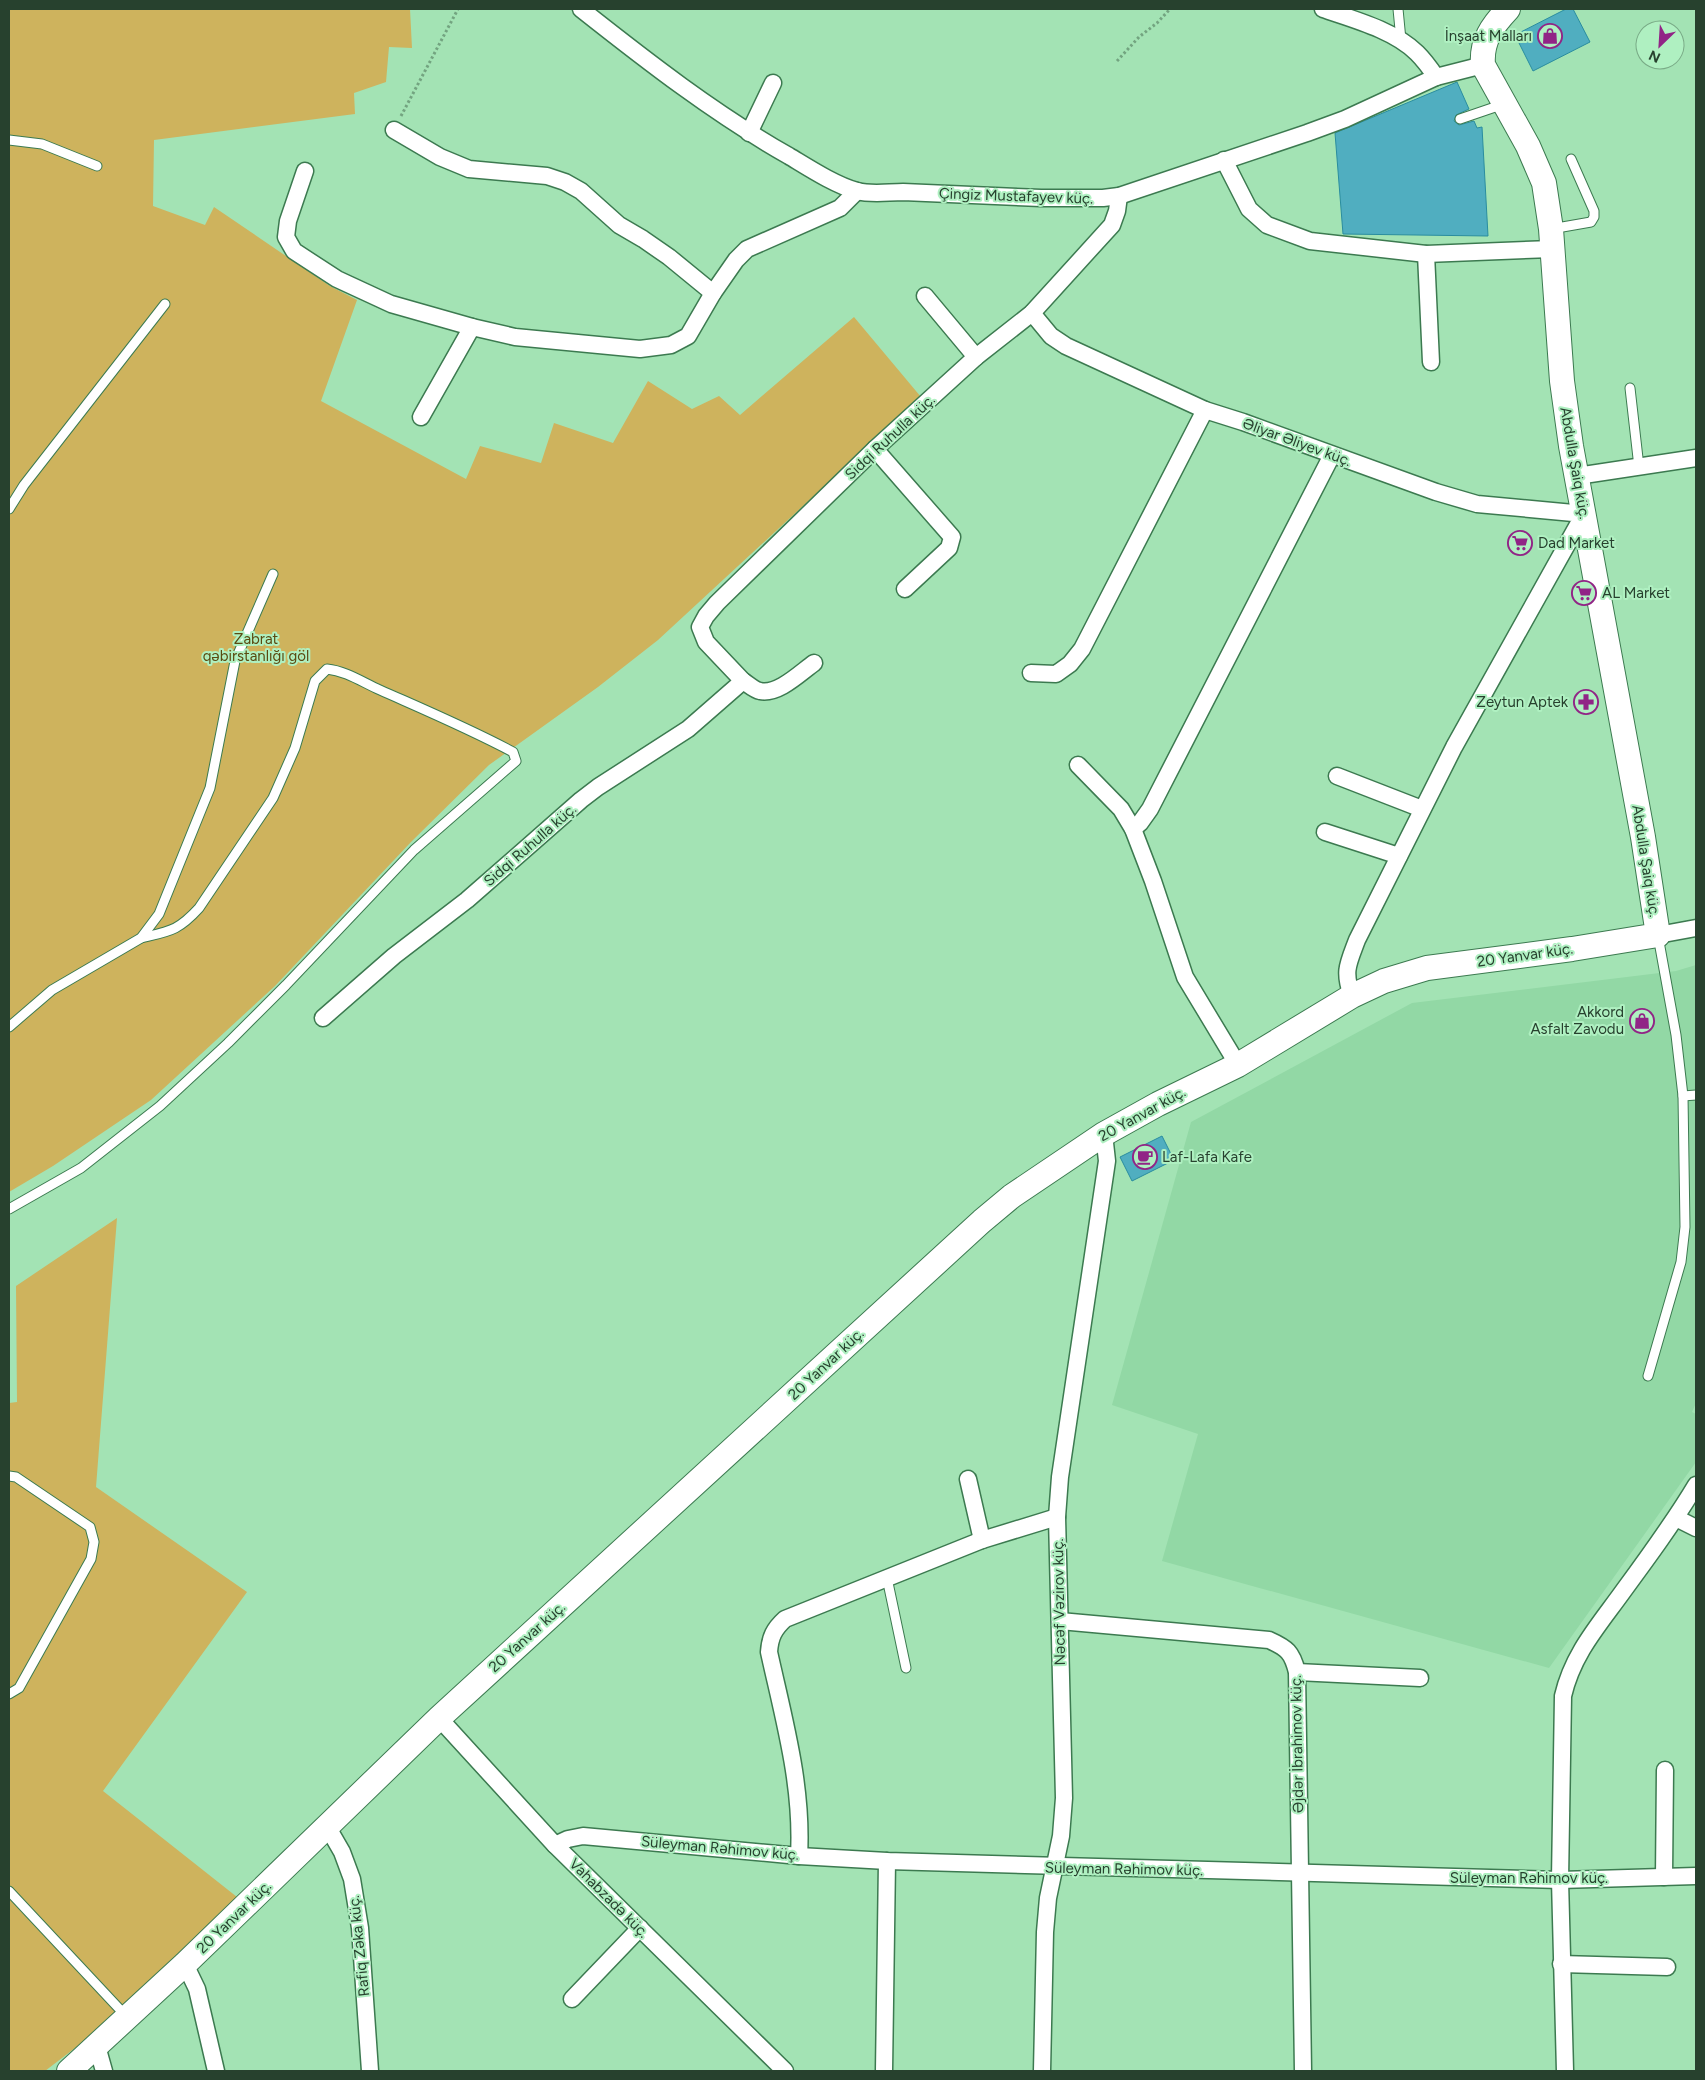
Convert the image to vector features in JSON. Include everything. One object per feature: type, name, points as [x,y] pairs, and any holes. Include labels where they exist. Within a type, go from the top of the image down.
[{"type":"street","name":"Çingiz Mustafayev küç.","points":[[581,9],[710,107],[749,133],[817,172],[857,191],[1041,198],[1103,198],[1119,196],[1345,119],[1436,77],[1483,65]]},
{"type":"street","points":[[1323,9],[1369,25],[1400,41],[1416,52],[1436,77]]},
{"type":"street","points":[[1483,65],[1482,53],[1488,34],[1508,9]]},
{"type":"street","name":"Abdulla Şaiq küç.","points":[[1483,65],[1538,166],[1548,204],[1562,381],[1577,476],[1643,837],[1658,934]]},
{"type":"street","points":[[749,133],[773,83]]},
{"type":"street","points":[[394,130],[440,157],[469,169],[547,176],[565,182],[580,191],[619,225],[668,257],[713,293]]},
{"type":"street","points":[[1224,160],[1249,209],[1267,225],[1310,241],[1426,254],[1552,239]]},
{"type":"street","points":[[305,170],[288,221],[286,237],[294,251],[337,279],[391,304],[472,327],[525,338],[640,350],[671,345],[688,336],[713,293],[736,260],[747,249],[840,208],[857,191]]},
{"type":"street","name":"Sidqi Ruhulla küç.","points":[[814,663],[779,687],[769,691],[758,691],[743,680],[706,642],[700,627],[717,603],[875,449],[976,357],[1032,313],[1112,225],[1117,211],[1119,196]]},
{"type":"street","points":[[1426,254],[1431,362]]},
{"type":"street","points":[[925,296],[976,357]]},
{"type":"street","name":"Əliyar Əliyev küç.","points":[[1032,313],[1051,336],[1066,346],[1092,360],[1205,410],[1436,492],[1477,504],[1584,514]]},
{"type":"street","points":[[420,417],[472,327]]},
{"type":"street","points":[[1031,673],[1056,674],[1070,664],[1082,649],[1205,410]]},
{"type":"street","points":[[875,449],[952,537],[949,548],[905,589]]},
{"type":"street","points":[[1133,829],[1150,809],[1332,455]]},
{"type":"street","points":[[1577,476],[1696,458]]},
{"type":"street","points":[[1352,996],[1346,979],[1347,965],[1357,940],[1462,731],[1584,514]]},
{"type":"street","name":"Sidqi Ruhulla küç.","points":[[323,1018],[394,956],[467,900],[581,800],[688,729],[743,680]]},
{"type":"street","points":[[1078,765],[1121,809],[1133,829],[1185,976],[1238,1065]]},
{"type":"street","points":[[1337,776],[1422,810]]},
{"type":"street","points":[[1325,832],[1399,856]]},
{"type":"street","name":"20 Yanvar küç.","points":[[69,2071],[185,1964],[439,1718],[982,1221],[1012,1196],[1053,1167],[1104,1134],[1150,1108],[1238,1065],[1352,996],[1384,981],[1427,968],[1572,949],[1696,928]]},
{"type":"street","name":"Nəcəf Vəzirov küç.","points":[[1042,2071],[1048,1898],[1061,1836],[1064,1798],[1058,1517],[1060,1477],[1107,1161],[1104,1134]]},
{"type":"street","points":[[968,1479],[982,1540]]},
{"type":"street","points":[[1565,2071],[1560,1880],[1562,1712],[1567,1679],[1580,1650],[1676,1518],[1696,1485]]},
{"type":"street","points":[[799,1856],[801,1825],[798,1788],[770,1652],[770,1638],[776,1628],[785,1619],[982,1540],[1058,1517]]},
{"type":"street","points":[[1676,1518],[1696,1528]]},
{"type":"street","name":"Əjdər İbrahimov küç.","points":[[1060,1621],[1269,1640],[1284,1646],[1294,1657],[1297,1672],[1303,2071]]},
{"type":"street","points":[[1297,1672],[1420,1678]]},
{"type":"street","name":"Vahabzadə küç.","points":[[439,1718],[555,1845],[786,2071]]},
{"type":"street","points":[[1664,1877],[1665,1770]]},
{"type":"street","name":"Rafiq Zəka küç.","points":[[327,1826],[342,1852],[352,1879],[360,1928],[370,2071]]},
{"type":"street","name":"Süleyman Rəhimov küç.","points":[[555,1845],[568,1839],[583,1836],[799,1856],[887,1861],[1560,1880],[1696,1876]]},
{"type":"street","points":[[884,2071],[887,1861]]},
{"type":"street","points":[[572,1999],[640,1928]]},
{"type":"street","points":[[185,1964],[197,1988],[216,2071]]},
{"type":"street","points":[[1561,1964],[1667,1967]]},
{"type":"street","points":[[97,2046],[104,2071]]},
{"type":"lane","points":[[1398,9],[1400,41]]},
{"type":"lane","points":[[1460,119],[1504,103]]},
{"type":"lane","points":[[9,140],[42,144],[97,166]]},
{"type":"lane","points":[[1552,239],[1592,222],[1594,218],[1594,211],[1571,159]]},
{"type":"lane","points":[[9,509],[24,485],[165,304]]},
{"type":"lane","points":[[1630,388],[1639,466]]},
{"type":"lane","points":[[141,938],[159,914],[210,788],[235,661],[273,574]]},
{"type":"lane","points":[[9,1027],[52,990],[141,938],[171,931],[184,924],[199,908],[273,798],[295,748],[315,682],[327,669],[340,670],[366,684],[480,734],[513,752],[516,761],[414,850],[286,985],[228,1043],[160,1106],[81,1168],[9,1209]]},
{"type":"lane","points":[[1648,1376],[1681,1262],[1685,1227],[1683,1096],[1676,1036],[1658,934]]},
{"type":"lane","points":[[1683,1096],[1696,1095]]},
{"type":"lane","points":[[9,1476],[16,1477],[90,1527],[94,1542],[91,1559],[19,1688],[9,1694]]},
{"type":"lane","points":[[887,1578],[906,1668]]},
{"type":"lane","points":[[9,1891],[128,2018]]},
{"type":"path","points":[[394,130],[458,9]]},
{"type":"path","points":[[1117,61],[1139,37],[1157,23],[1170,9]]},
{"type":"shaded area","points":[[1696,965],[1696,1403],[1692,1412],[1696,1414],[1696,1462],[1549,1668],[1162,1561],[1198,1434],[1112,1405],[1191,1122],[1412,1003],[1676,971]]},
{"type":"green space","name":"Zabrat qəbirstanlığı göl","points":[[9,9],[410,9],[412,48],[389,47],[386,82],[354,93],[355,114],[154,140],[153,206],[205,225],[214,207],[330,286],[357,300],[321,401],[466,479],[480,446],[541,463],[554,423],[613,443],[648,381],[692,409],[719,396],[740,415],[854,317],[921,397],[658,640],[598,687],[489,765],[411,842],[275,986],[151,1100],[53,1166],[9,1192]]},
{"type":"green space","points":[[117,1218],[96,1487],[247,1592],[103,1791],[237,1897],[109,2022],[45,2071],[9,2071],[9,1403],[17,1402],[16,1286]]},
{"type":"building","points":[[1566,9],[1573,9],[1590,42],[1533,71],[1515,35]]},
{"type":"building","points":[[1457,82],[1469,109],[1456,115],[1454,121],[1459,125],[1474,121],[1477,128],[1482,127],[1488,236],[1343,234],[1335,133]]},
{"type":"building","points":[[1162,1136],[1174,1160],[1132,1181],[1120,1157]]},
{"type":"place","name":"İnşaat Malları","points":[[1550,36]]},
{"type":"place","name":"Dad Market","points":[[1520,543]]},
{"type":"place","name":"AL Market","points":[[1584,593]]},
{"type":"place","name":"Zeytun Aptek","points":[[1586,702]]},
{"type":"place","name":"Akkord Asfalt Zavodu","points":[[1642,1021]]},
{"type":"place","name":"Laf-Lafa Kafe","points":[[1145,1157]]}]
